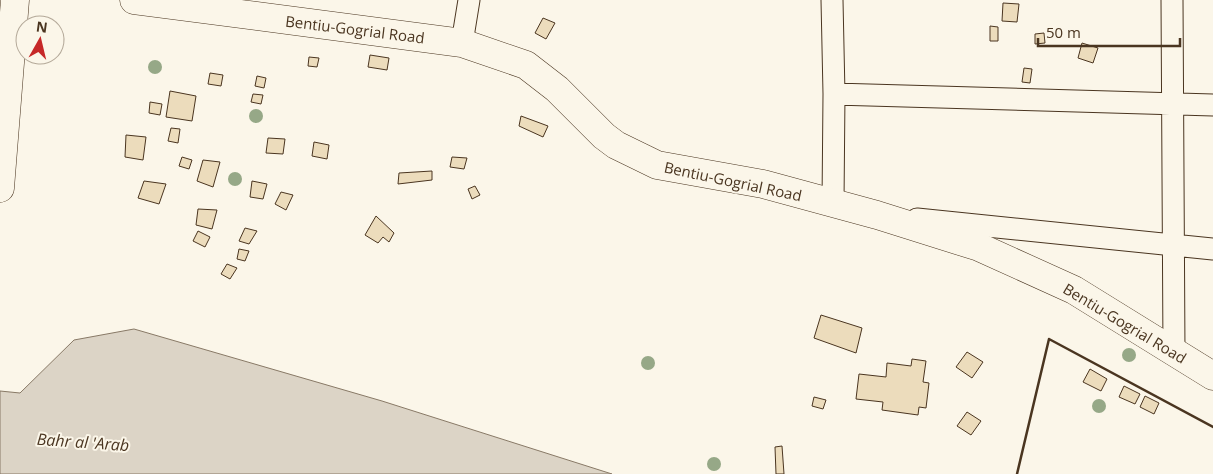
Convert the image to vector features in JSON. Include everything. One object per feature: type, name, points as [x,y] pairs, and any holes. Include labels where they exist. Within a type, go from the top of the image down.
[{"type":"main road","points":[[0,188],[15,0]]},
{"type":"main road","name":"Bentiu-Gogrial Road","points":[[134,0],[183,3],[462,42],[526,64],[557,89],[604,136],[616,145],[657,165],[686,172],[763,184],[979,247],[1074,290],[1213,376]]},
{"type":"street","points":[[462,42],[468,0]]},
{"type":"street","points":[[832,0],[834,94],[833,203]]},
{"type":"street","points":[[1172,0],[1174,352]]},
{"type":"street","points":[[834,94],[1213,105]]},
{"type":"street","points":[[878,216],[1213,249]]},
{"type":"water","name":"Bahr al 'Arab","points":[[134,329],[382,401],[612,474],[0,474],[0,391],[20,393],[74,340]]},
{"type":"building","points":[[1003,3],[1019,4],[1017,22],[1002,21]]},
{"type":"building","points":[[543,18],[555,23],[546,39],[535,33]]},
{"type":"building","points":[[990,26],[998,27],[998,41],[990,41]]},
{"type":"building","points":[[1044,33],[1045,43],[1035,44],[1035,34]]},
{"type":"building","points":[[1082,43],[1098,48],[1093,63],[1078,58]]},
{"type":"building","points":[[370,55],[389,58],[387,70],[368,67]]},
{"type":"building","points":[[309,57],[319,58],[317,67],[308,66]]},
{"type":"building","points":[[1024,68],[1032,69],[1030,83],[1022,82]]},
{"type":"building","points":[[210,73],[223,75],[221,86],[208,84]]},
{"type":"building","points":[[257,76],[266,78],[264,88],[255,86]]},
{"type":"building","points":[[170,91],[196,96],[192,121],[166,117]]},
{"type":"building","points":[[253,94],[263,95],[261,104],[251,102]]},
{"type":"building","points":[[150,102],[162,104],[160,115],[149,113]]},
{"type":"building","points":[[521,116],[548,126],[543,137],[519,126]]},
{"type":"building","points":[[171,128],[180,129],[178,143],[168,141]]},
{"type":"building","points":[[126,135],[146,137],[143,160],[125,157]]},
{"type":"building","points":[[268,138],[285,139],[283,154],[266,153]]},
{"type":"building","points":[[314,142],[329,145],[327,159],[312,156]]},
{"type":"building","points":[[182,157],[192,160],[189,169],[179,166]]},
{"type":"building","points":[[452,157],[467,158],[464,169],[450,167]]},
{"type":"building","points":[[203,160],[220,162],[213,187],[197,181]]},
{"type":"building","points":[[432,171],[432,180],[398,184],[399,173]]},
{"type":"building","points":[[144,181],[166,184],[159,204],[138,198]]},
{"type":"building","points":[[252,181],[267,184],[263,199],[250,197]]},
{"type":"building","points":[[475,186],[480,195],[472,199],[468,189]]},
{"type":"building","points":[[281,192],[293,195],[286,210],[275,204]]},
{"type":"building","points":[[198,209],[217,210],[212,229],[196,225]]},
{"type":"building","points":[[376,216],[394,233],[389,242],[383,237],[378,243],[365,235]]},
{"type":"building","points":[[245,228],[257,231],[249,244],[239,241]]},
{"type":"building","points":[[198,231],[210,237],[205,247],[193,241]]},
{"type":"building","points":[[239,249],[249,251],[245,261],[237,259]]},
{"type":"building","points":[[227,264],[237,268],[230,279],[221,274]]},
{"type":"building","points":[[821,315],[862,328],[856,353],[814,338]]},
{"type":"building","points":[[967,352],[983,362],[972,378],[956,367]]},
{"type":"building","points":[[912,359],[926,361],[923,382],[929,383],[926,408],[919,407],[918,415],[882,410],[883,402],[856,399],[859,374],[886,377],[887,363],[911,366]]},
{"type":"building","points":[[1090,369],[1107,379],[1101,391],[1083,382]]},
{"type":"building","points":[[1124,386],[1140,394],[1135,404],[1119,397]]},
{"type":"building","points":[[1145,396],[1159,403],[1154,414],[1140,407]]},
{"type":"building","points":[[814,397],[826,400],[823,409],[812,406]]},
{"type":"building","points":[[967,412],[981,421],[971,435],[957,426]]},
{"type":"building","points":[[782,446],[784,474],[776,474],[775,447]]},
{"type":"wall","points":[[1017,474],[1049,339],[1213,427]]}]
